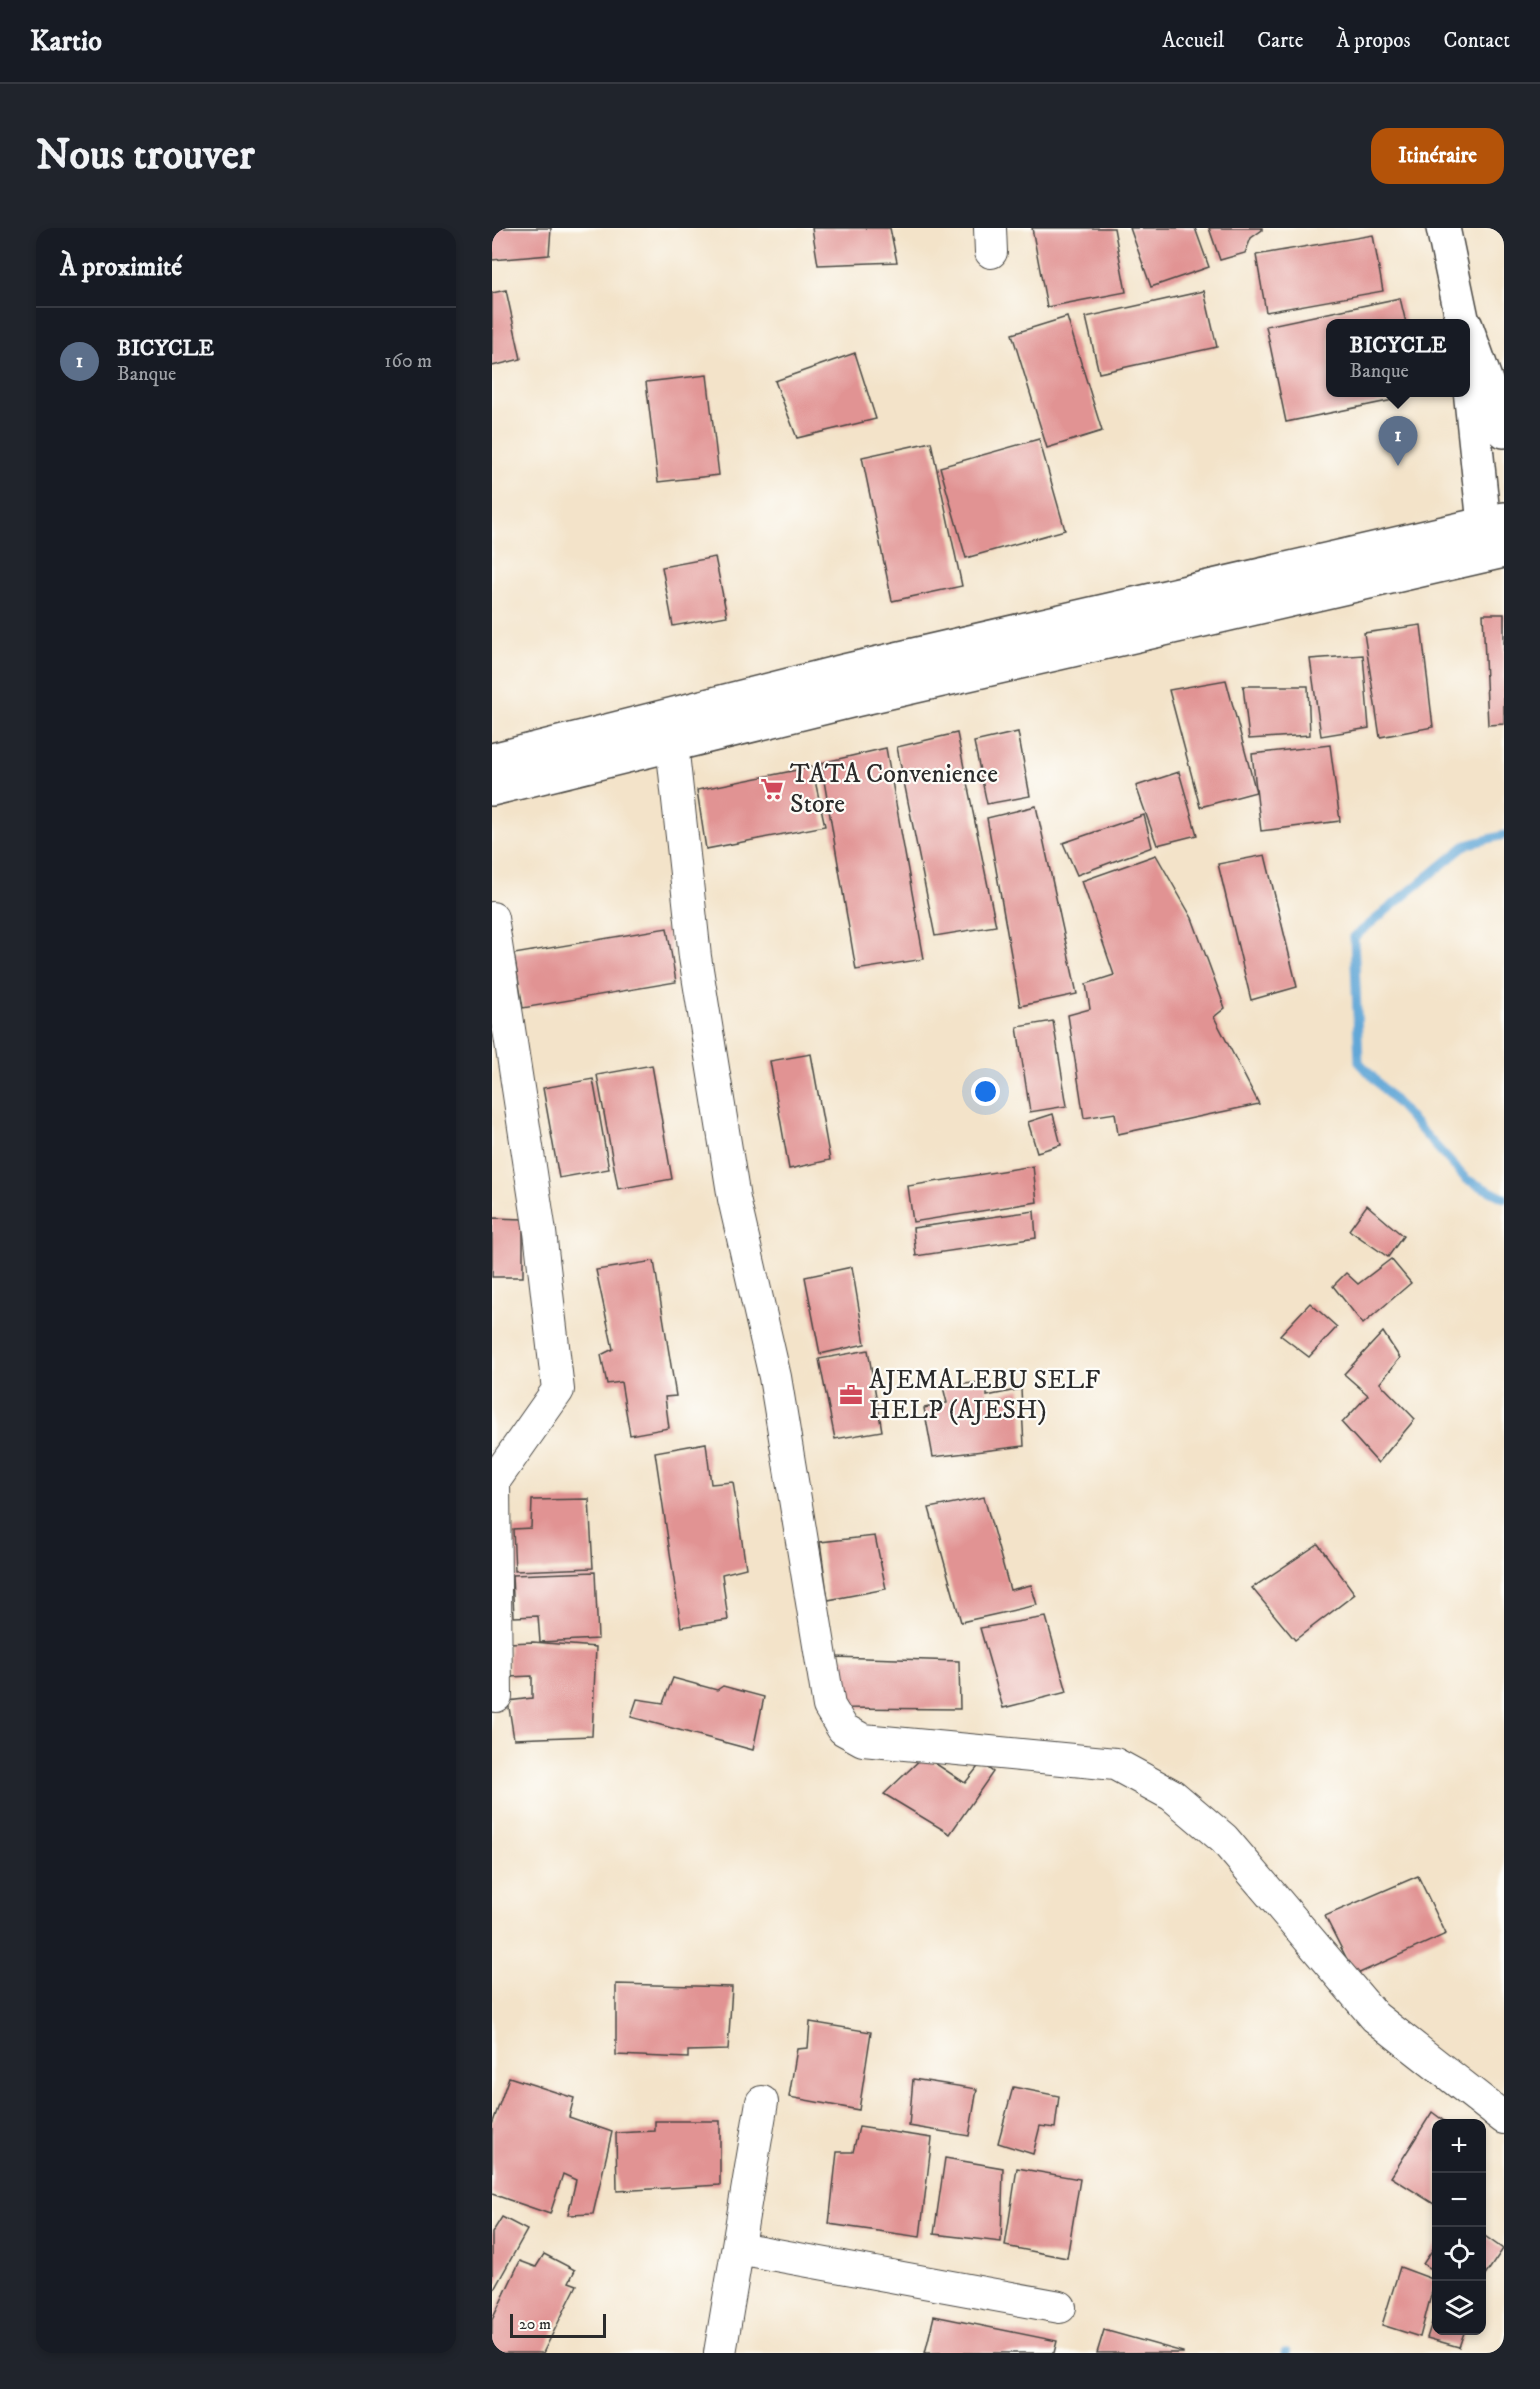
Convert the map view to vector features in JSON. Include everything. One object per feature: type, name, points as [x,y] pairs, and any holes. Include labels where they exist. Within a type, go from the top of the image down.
[{"type":"highway","points":[[1443,228],[1463,319]]},
{"type":"highway","points":[[1470,338],[1504,431]]},
{"type":"highway","points":[[492,760],[669,730],[1495,537],[1470,377]]},
{"type":"highway","points":[[492,789],[669,730]]},
{"type":"street","points":[[669,730],[695,957],[734,1199],[775,1377],[829,1706],[843,1729],[862,1740],[1115,1764],[1172,1794],[1224,1839],[1375,2017],[1504,2118]]},
{"type":"street","points":[[492,918],[540,1232],[558,1390],[494,1481],[496,1696]]},
{"type":"street","points":[[720,2353],[762,2102]]},
{"type":"street","points":[[738,2248],[1060,2307]]},
{"type":"building","points":[[492,228],[551,228],[549,255],[492,260]]},
{"type":"building","points":[[812,228],[890,228],[897,262],[818,265]]},
{"type":"building","points":[[1032,228],[1114,228],[1126,292],[1047,307]]},
{"type":"building","points":[[1130,228],[1195,228],[1209,267],[1151,287]]},
{"type":"building","points":[[1209,228],[1262,228],[1262,230],[1251,238],[1245,253],[1220,260]]},
{"type":"building","points":[[1373,235],[1383,291],[1266,312],[1256,255]]},
{"type":"building","points":[[506,290],[521,359],[492,366],[492,293]]},
{"type":"building","points":[[1204,291],[1217,347],[1099,373],[1086,317]]},
{"type":"building","points":[[1400,298],[1405,319],[1326,319],[1326,397],[1407,397],[1286,422],[1266,326]]},
{"type":"building","points":[[1067,317],[1102,431],[1047,448],[1012,334]]},
{"type":"building","points":[[855,353],[876,419],[797,438],[775,381]]},
{"type":"building","points":[[707,375],[719,475],[658,482],[646,382]]},
{"type":"building","points":[[1039,439],[1065,530],[966,558],[940,467]]},
{"type":"building","points":[[931,442],[962,586],[892,601],[862,457]]},
{"type":"building","points":[[715,557],[727,616],[673,626],[662,567]]},
{"type":"building","points":[[1483,614],[1504,614],[1504,724],[1488,725]]},
{"type":"building","points":[[1421,625],[1433,727],[1380,737],[1364,633]]},
{"type":"building","points":[[1363,655],[1369,728],[1321,736],[1310,659]]},
{"type":"building","points":[[1226,680],[1256,792],[1200,807],[1169,690]]},
{"type":"building","points":[[1243,686],[1308,686],[1310,735],[1249,739]]},
{"type":"building","points":[[1018,732],[1030,796],[987,804],[974,742]]},
{"type":"building","points":[[957,733],[996,926],[935,936],[897,747]]},
{"type":"building","points":[[1330,745],[1340,821],[1261,831],[1252,754]]},
{"type":"building","points":[[886,748],[924,959],[856,970],[821,763]]},
{"type":"building","points":[[812,767],[825,826],[706,849],[697,790]]},
{"type":"building","points":[[1179,772],[1197,835],[1157,845],[1136,786]]},
{"type":"building","points":[[1036,806],[1077,994],[1020,1006],[987,818]]},
{"type":"building","points":[[1144,815],[1152,847],[1077,875],[1063,843]]},
{"type":"building","points":[[1156,855],[1192,918],[1225,1008],[1214,1017],[1259,1104],[1118,1134],[1115,1113],[1084,1118],[1068,1015],[1090,1009],[1086,984],[1114,975],[1082,881]]},
{"type":"building","points":[[1265,855],[1297,987],[1251,1000],[1218,864]]},
{"type":"building","points":[[667,928],[676,982],[523,1008],[514,954]]},
{"type":"building","points":[[1053,1021],[1067,1106],[1030,1112],[1017,1027]]},
{"type":"building","points":[[811,1054],[830,1160],[789,1169],[770,1061]]},
{"type":"building","points":[[652,1065],[672,1179],[618,1189],[597,1075]]},
{"type":"building","points":[[593,1079],[609,1169],[559,1178],[543,1088]]},
{"type":"building","points":[[1053,1114],[1061,1145],[1037,1152],[1028,1122]]},
{"type":"building","points":[[1033,1166],[1037,1202],[913,1222],[908,1186]]},
{"type":"building","points":[[1367,1205],[1403,1236],[1388,1257],[1349,1230]]},
{"type":"building","points":[[1034,1211],[1036,1238],[916,1256],[913,1228]]},
{"type":"building","points":[[492,1218],[523,1219],[523,1277],[492,1277]]},
{"type":"building","points":[[1391,1259],[1411,1283],[1363,1324],[1333,1286],[1346,1273],[1358,1284]]},
{"type":"building","points":[[654,1261],[676,1396],[665,1397],[669,1428],[630,1435],[621,1382],[607,1384],[601,1355],[613,1349],[596,1270]]},
{"type":"building","points":[[852,1267],[865,1344],[820,1354],[805,1277]]},
{"type":"building","points":[[1310,1303],[1337,1327],[1309,1357],[1280,1335]]},
{"type":"building","points":[[1383,1332],[1400,1358],[1380,1383],[1415,1419],[1378,1463],[1342,1423],[1368,1395],[1344,1374]]},
{"type":"building","name":"AJEMALEBU SELF HELP (AJESH)","points":[[868,1350],[882,1431],[835,1439],[819,1359]]},
{"type":"building","points":[[987,1381],[987,1396],[1021,1389],[1024,1446],[933,1457],[924,1408],[947,1403],[943,1387]]},
{"type":"building","points":[[706,1443],[711,1484],[733,1482],[746,1568],[722,1574],[728,1620],[681,1627],[655,1452]]},
{"type":"building","points":[[984,1497],[1010,1590],[1031,1585],[1037,1605],[961,1622],[929,1508]]},
{"type":"building","points":[[589,1499],[593,1568],[515,1571],[513,1529],[531,1528],[532,1500]]},
{"type":"building","points":[[875,1536],[886,1589],[828,1600],[820,1542]]},
{"type":"building","points":[[1318,1544],[1355,1594],[1295,1640],[1252,1588]]},
{"type":"building","points":[[595,1572],[598,1639],[540,1642],[538,1616],[514,1617],[512,1575]]},
{"type":"building","points":[[1046,1617],[1067,1692],[1003,1708],[980,1628]]},
{"type":"building","points":[[533,1642],[596,1647],[592,1736],[514,1739],[508,1701],[532,1698],[532,1676],[509,1677],[509,1643]]},
{"type":"building","points":[[834,1657],[959,1661],[960,1709],[834,1708]]},
{"type":"building","points":[[673,1678],[717,1690],[723,1686],[764,1697],[753,1750],[631,1717],[637,1699],[663,1703]]},
{"type":"building","points":[[924,1756],[965,1783],[981,1763],[993,1772],[950,1834],[884,1794]]},
{"type":"building","points":[[1418,1876],[1446,1934],[1355,1975],[1325,1916]]},
{"type":"building","points":[[616,1984],[732,1987],[728,2050],[688,2051],[688,2058],[616,2055]]},
{"type":"building","points":[[810,2022],[871,2032],[859,2110],[789,2097],[797,2049],[808,2048]]},
{"type":"building","points":[[509,2077],[574,2098],[569,2117],[612,2132],[593,2214],[568,2215],[576,2180],[563,2174],[550,2214],[492,2194],[492,2125]]},
{"type":"building","points":[[913,2079],[977,2089],[969,2136],[909,2126]]},
{"type":"building","points":[[1013,2087],[1059,2096],[1055,2128],[1040,2126],[1033,2154],[998,2143]]},
{"type":"building","points":[[1432,2112],[1441,2119],[1432,2119],[1432,2203],[1391,2177]]},
{"type":"building","points":[[655,2121],[720,2121],[720,2185],[617,2191],[616,2133],[655,2131]]},
{"type":"building","points":[[859,2127],[932,2138],[920,2237],[829,2224],[837,2152],[853,2152]]},
{"type":"building","points":[[945,2158],[1003,2168],[1001,2242],[934,2234]]},
{"type":"building","points":[[1017,2168],[1080,2179],[1067,2258],[1005,2246]]},
{"type":"building","points":[[502,2217],[527,2230],[492,2293],[492,2233]]},
{"type":"building","points":[[1486,2237],[1503,2249],[1486,2274]]},
{"type":"building","points":[[1432,2250],[1432,2269],[1423,2264]]},
{"type":"building","points":[[544,2254],[575,2270],[569,2282],[577,2285],[543,2353],[492,2353],[492,2320],[520,2261],[536,2267]]},
{"type":"building","points":[[1400,2267],[1432,2279],[1432,2291],[1420,2337],[1382,2325]]},
{"type":"building","points":[[934,2316],[1057,2341],[1054,2353],[925,2353]]},
{"type":"building","points":[[1432,2322],[1432,2335],[1463,2335],[1459,2347],[1427,2338]]},
{"type":"building","points":[[1104,2330],[1183,2352],[1183,2353],[1097,2353]]},
{"type":"waterway","points":[[1504,835],[1466,845],[1354,937],[1359,1062],[1466,1179],[1504,1198]]},
{"type":"place","name":"BICYCLE","points":[[1398,466]]},
{"type":"place","name":"TATA Convenience Store","points":[[772,789]]},
{"type":"place","name":"AJEMALEBU SELF HELP (AJESH)","points":[[851,1395]]}]
